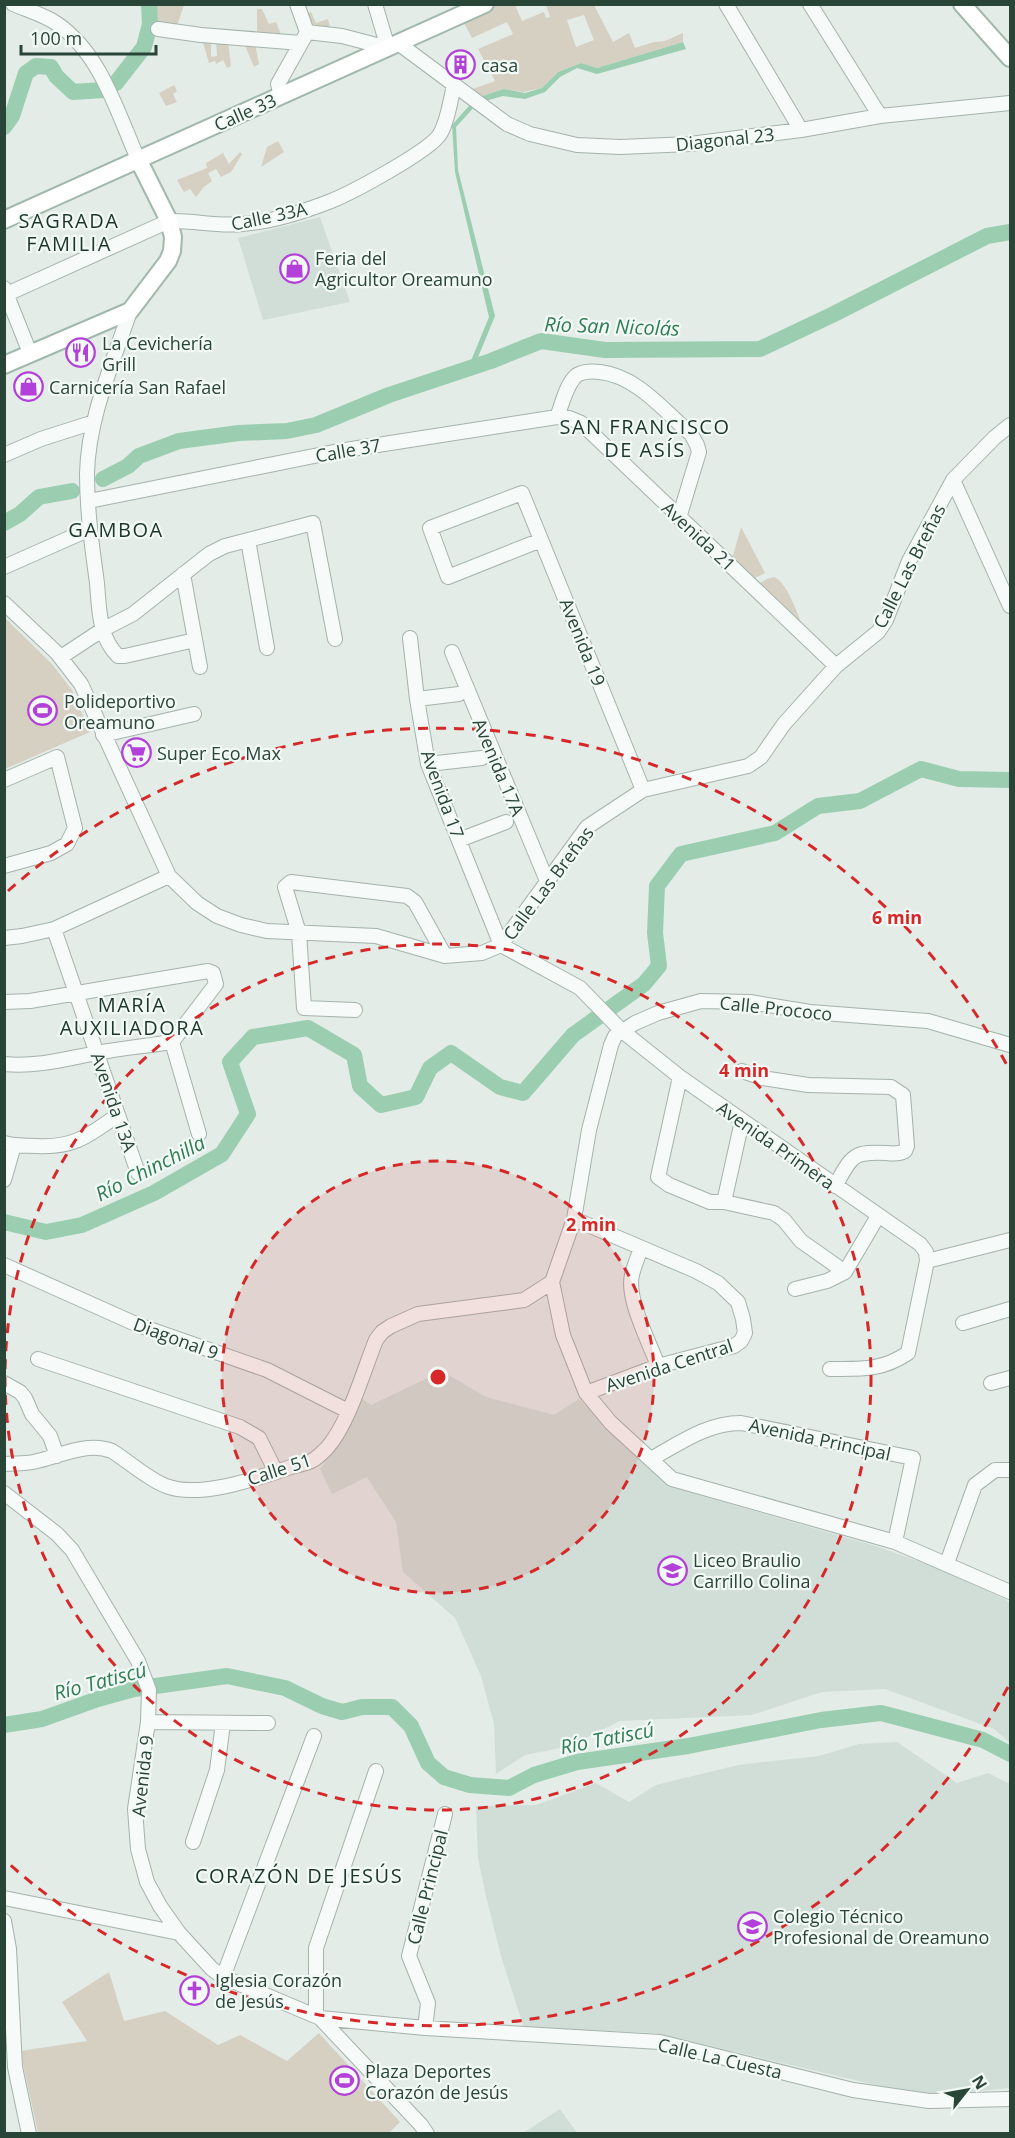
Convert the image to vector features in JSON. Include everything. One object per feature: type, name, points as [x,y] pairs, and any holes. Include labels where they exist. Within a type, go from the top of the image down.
[{"type":"main road","name":"Calle 33","points":[[4,220],[485,4]]},
{"type":"main road","points":[[962,4],[1011,58]]},
{"type":"main road","points":[[4,365],[130,311],[168,261],[172,251],[173,237],[169,221],[138,159]]},
{"type":"street","points":[[281,96],[278,84],[304,37],[297,4]]},
{"type":"street","points":[[375,4],[393,45]]},
{"type":"street","points":[[726,4],[801,130]]},
{"type":"street","points":[[810,4],[879,116]]},
{"type":"street","points":[[15,5],[55,22],[82,46],[109,92],[138,159]]},
{"type":"street","points":[[158,29],[201,35],[342,36],[393,45],[454,86]]},
{"type":"street","name":"Diagonal 23","points":[[454,86],[507,124],[530,134],[577,146],[690,144],[801,130],[879,116],[1011,103]]},
{"type":"street","name":"Calle 33A","points":[[6,291],[169,221],[197,221],[217,225],[243,224],[281,217],[332,201],[401,164],[435,141],[445,122],[454,86]]},
{"type":"street","points":[[6,291],[30,353]]},
{"type":"street","points":[[130,311],[94,422],[87,473],[90,529],[102,630],[118,656],[195,640]]},
{"type":"street","points":[[557,417],[570,385],[575,377],[583,372],[615,374],[629,380],[691,434],[698,445],[699,452],[679,518]]},
{"type":"street","name":"Calle 37","points":[[88,501],[339,451],[557,417]]},
{"type":"street","name":"Avenida 21","points":[[557,417],[569,418],[581,423],[836,666]]},
{"type":"street","points":[[4,455],[94,422]]},
{"type":"street","name":"Calle Las Breñas","points":[[168,876],[197,903],[217,915],[241,926],[267,932],[384,937],[445,956],[482,952],[501,945],[587,827],[643,790],[748,766],[761,757],[784,724],[836,666],[878,632],[909,561],[953,480],[994,438],[1011,425]]},
{"type":"street","points":[[953,480],[1011,606]]},
{"type":"street","name":"Avenida 19","points":[[541,540],[448,577],[430,528],[522,493],[643,790]]},
{"type":"street","points":[[61,657],[102,630],[133,614],[209,554],[225,546],[313,523],[335,639]]},
{"type":"street","points":[[4,567],[90,529]]},
{"type":"street","points":[[248,540],[267,648]]},
{"type":"street","points":[[183,574],[200,667]]},
{"type":"street","points":[[4,603],[61,657],[81,684],[168,876],[54,929],[4,938]]},
{"type":"street","name":"Avenida 17","points":[[410,638],[428,764],[501,945]]},
{"type":"street","name":"Avenida 17A","points":[[452,652],[547,881]]},
{"type":"street","points":[[417,699],[459,694]]},
{"type":"street","points":[[104,735],[194,714]]},
{"type":"street","points":[[4,780],[57,757],[75,828],[67,844],[51,853],[4,866]]},
{"type":"street","points":[[428,764],[482,758]]},
{"type":"street","points":[[459,840],[506,822]]},
{"type":"street","points":[[355,1010],[304,1008],[299,933],[285,887],[287,883],[407,896],[411,898],[445,956]]},
{"type":"street","name":"Avenida 13A","points":[[54,929],[138,1173]]},
{"type":"street","points":[[501,945],[580,988],[616,1025],[592,1120],[574,1219],[552,1282],[563,1335],[586,1393],[611,1423],[672,1479],[895,1542],[1011,1592]]},
{"type":"street","points":[[4,1002],[30,1001],[208,971],[215,977],[216,984],[172,1042],[56,1062],[4,1064]]},
{"type":"street","name":"Calle Prococo","points":[[616,1025],[701,1001],[750,1002],[810,1012],[927,1021],[1011,1045]]},
{"type":"street","name":"Avenida Primera","points":[[616,1025],[680,1077],[742,1122],[920,1244],[926,1252],[927,1261]]},
{"type":"street","points":[[172,1042],[199,1134]]},
{"type":"street","points":[[741,1071],[762,1078],[808,1085],[891,1087],[903,1095],[907,1146],[905,1151],[899,1154],[868,1152],[857,1155],[849,1161],[835,1186]]},
{"type":"street","points":[[680,1077],[658,1177],[669,1185],[710,1202],[724,1202],[774,1213],[784,1220],[801,1240],[845,1272]]},
{"type":"street","points":[[4,1180],[9,1144],[49,1147],[66,1145],[82,1139],[118,1114]]},
{"type":"street","points":[[724,1202],[742,1122]]},
{"type":"street","points":[[795,1289],[827,1281],[845,1272],[878,1216]]},
{"type":"street","name":"Avenida Central","points":[[574,1219],[696,1271],[718,1283],[738,1302],[745,1333],[741,1341],[734,1346],[658,1366],[586,1393]]},
{"type":"street","points":[[830,1369],[877,1368],[892,1363],[908,1353],[927,1261],[1011,1240]]},
{"type":"street","points":[[641,1248],[631,1276],[631,1288],[658,1366]]},
{"type":"street","name":"Diagonal 9","points":[[4,1265],[138,1325],[267,1370],[348,1411]]},
{"type":"street","name":"Calle 51","points":[[4,1464],[32,1462],[92,1446],[103,1447],[164,1486],[196,1490],[223,1486],[313,1460],[326,1449],[336,1435],[376,1340],[391,1326],[418,1314],[524,1300],[552,1282]]},
{"type":"street","points":[[963,1323],[1011,1309]]},
{"type":"street","points":[[38,1359],[240,1427],[259,1438],[276,1472]]},
{"type":"street","points":[[991,1383],[1011,1378]]},
{"type":"street","points":[[4,1383],[20,1392],[25,1398],[32,1414],[50,1436],[57,1456]]},
{"type":"street","name":"Avenida Principal","points":[[651,1460],[697,1433],[728,1423],[741,1423],[913,1458],[895,1542]]},
{"type":"street","points":[[947,1563],[975,1485],[995,1470],[1011,1470]]},
{"type":"street","name":"Avenida 9","points":[[4,1494],[57,1534],[72,1550],[144,1672],[149,1690],[148,1722],[135,1809],[138,1849],[147,1882],[160,1906],[179,1933],[212,1970],[223,1977],[318,2017]]},
{"type":"street","points":[[148,1722],[268,1724]]},
{"type":"street","points":[[193,1842],[217,1770],[223,1723]]},
{"type":"street","points":[[223,1977],[314,1737]]},
{"type":"street","points":[[376,1771],[316,1948],[318,2017],[422,2125],[427,2133]]},
{"type":"street","name":"Calle Principal","points":[[425,2028],[428,2003],[409,1956],[445,1814]]},
{"type":"street","points":[[4,1898],[179,1933]]},
{"type":"street","points":[[4,1921],[9,1949],[15,2067],[29,2133]]},
{"type":"street","name":"Calle La Cuesta","points":[[318,2017],[425,2028],[660,2042],[853,2090],[928,2101],[1011,2099]]},
{"type":"shaded area","points":[[149,5],[184,5],[177,26],[150,23]]},
{"type":"shaded area","points":[[496,5],[515,5],[522,21],[544,12],[546,18],[550,17],[546,5],[594,5],[613,42],[629,33],[635,48],[665,41],[683,33],[683,42],[597,68],[581,63],[558,72],[542,88],[523,92],[504,89],[476,98],[467,91],[495,81],[478,49],[513,34],[507,22],[472,38],[463,21]],"holes":[[[584,15],[594,40],[576,47],[567,20]]]},
{"type":"shaded area","points":[[257,9],[262,9],[269,24],[276,22],[282,37],[257,36]]},
{"type":"shaded area","points":[[311,12],[316,23],[328,19],[331,31],[310,29],[304,14]]},
{"type":"shaded area","points":[[202,39],[211,40],[211,57],[217,56],[216,40],[228,42],[231,66],[227,68],[223,60],[216,64],[215,61],[209,63]]},
{"type":"shaded area","points":[[683,42],[686,49],[597,74],[577,68],[560,77],[545,92],[525,99],[503,96],[478,103],[456,127],[458,170],[495,316],[474,367],[468,368],[489,317],[455,172],[452,125],[476,98],[504,89],[525,93],[542,88],[558,72],[581,63],[597,68]]},
{"type":"shaded area","points":[[244,43],[255,44],[259,64],[254,67]]},
{"type":"shaded area","points":[[174,85],[177,91],[173,94],[177,102],[166,106],[159,93]]},
{"type":"shaded area","points":[[278,141],[284,152],[261,167],[267,147]]},
{"type":"shaded area","points":[[240,152],[242,154],[231,172],[221,177],[216,169],[208,173],[212,181],[196,197],[190,189],[184,192],[177,180],[207,168],[206,163],[223,153],[229,164]]},
{"type":"shaded area","points":[[320,217],[350,302],[263,320],[238,238]]},
{"type":"shaded area","points":[[741,527],[765,573],[749,581],[731,563]]},
{"type":"shaded area","points":[[774,577],[789,594],[806,634],[755,586]]},
{"type":"shaded area","name":"Polideportivo Oreamuno","points":[[4,617],[52,664],[72,690],[90,732],[5,769]]},
{"type":"shaded area","name":"Liceo Braulio Carrillo Colina","points":[[442,1371],[486,1397],[554,1415],[579,1399],[668,1486],[879,1547],[937,1568],[1004,1599],[1010,1603],[1010,1743],[994,1729],[885,1689],[822,1692],[752,1715],[620,1721],[570,1746],[525,1755],[496,1774],[494,1724],[481,1676],[455,1618],[403,1572],[396,1522],[367,1477],[332,1494],[320,1469],[336,1447],[359,1396],[371,1405]]},
{"type":"shaded area","name":"Colegio Técnico Profesional de Oreamuno","points":[[897,1742],[957,1783],[988,1773],[1010,1784],[1010,2088],[923,2096],[655,2033],[524,2028],[501,1956],[486,1896],[478,1858],[476,1806],[536,1805],[596,1783],[629,1802],[656,1785],[738,1765],[819,1756],[859,1744]]},
{"type":"shaded area","points":[[109,1972],[124,2021],[165,2011],[218,2045],[240,2035],[287,2061],[319,2033],[400,2122],[388,2134],[38,2133],[20,2051],[87,2041],[62,2002]]},
{"type":"shaded area","points":[[560,2109],[577,2133],[523,2133]]},
{"type":"waterway","points":[[4,127],[12,116],[26,73],[36,66],[51,67],[56,76],[73,92],[103,90],[116,83],[144,47],[150,24],[149,4]]},
{"type":"waterway","name":"Río San Nicolás","points":[[103,479],[128,466],[139,456],[179,441],[239,433],[287,431],[316,425],[389,395],[491,361],[541,341],[605,350],[760,349],[987,236],[1010,232]]},
{"type":"waterway","name":"Río San Nicolás","points":[[4,523],[20,514],[39,497],[72,491]]},
{"type":"waterway","name":"Río Chinchilla","points":[[4,1222],[46,1232],[82,1225],[154,1193],[222,1154],[248,1114],[230,1062],[253,1037],[308,1028],[354,1055],[360,1086],[381,1105],[416,1097],[430,1068],[451,1053],[500,1087],[523,1093],[573,1035],[644,984],[659,966],[655,933],[657,886],[681,854],[775,833],[818,806],[860,801],[921,769],[959,779],[1010,780]]},
{"type":"waterway","name":"Río Tatiscú","points":[[4,1725],[42,1719],[134,1689],[227,1676],[285,1688],[322,1706],[342,1712],[362,1707],[392,1707],[411,1726],[428,1763],[444,1777],[470,1785],[509,1788],[534,1775],[577,1762],[688,1746],[821,1720],[881,1713],[983,1740],[1010,1754]]},
{"type":"place","name":"casa","points":[[460,65]]},
{"type":"place","name":"Feria del Agricultor Oreamuno","points":[[294,268]]},
{"type":"place","name":"La Cevichería Grill","points":[[81,353]]},
{"type":"place","name":"Carnicería San Rafael","points":[[28,387]]},
{"type":"place","name":"Polideportivo Oreamuno","points":[[43,711]]},
{"type":"place","name":"Super Eco Max","points":[[136,753]]},
{"type":"place","name":"Liceo Braulio Carrillo Colina","points":[[672,1570]]},
{"type":"place","name":"Colegio Técnico Profesional de Oreamuno","points":[[752,1926]]},
{"type":"place","name":"Iglesia Corazón de Jesús","points":[[194,1990]]},
{"type":"place","name":"Plaza Deportes Corazón de Jesús","points":[[344,2081]]},
{"type":"district","name":"SAGRADA FAMILIA","points":[[69,232]]},
{"type":"district","name":"SAN FRANCISCO DE ASÍS","points":[[645,438]]},
{"type":"district","name":"GAMBOA","points":[[116,529]]},
{"type":"district","name":"MARÍA AUXILIADORA","points":[[132,1016]]},
{"type":"district","name":"CORAZÓN DE JESÚS","points":[[299,1875]]}]
